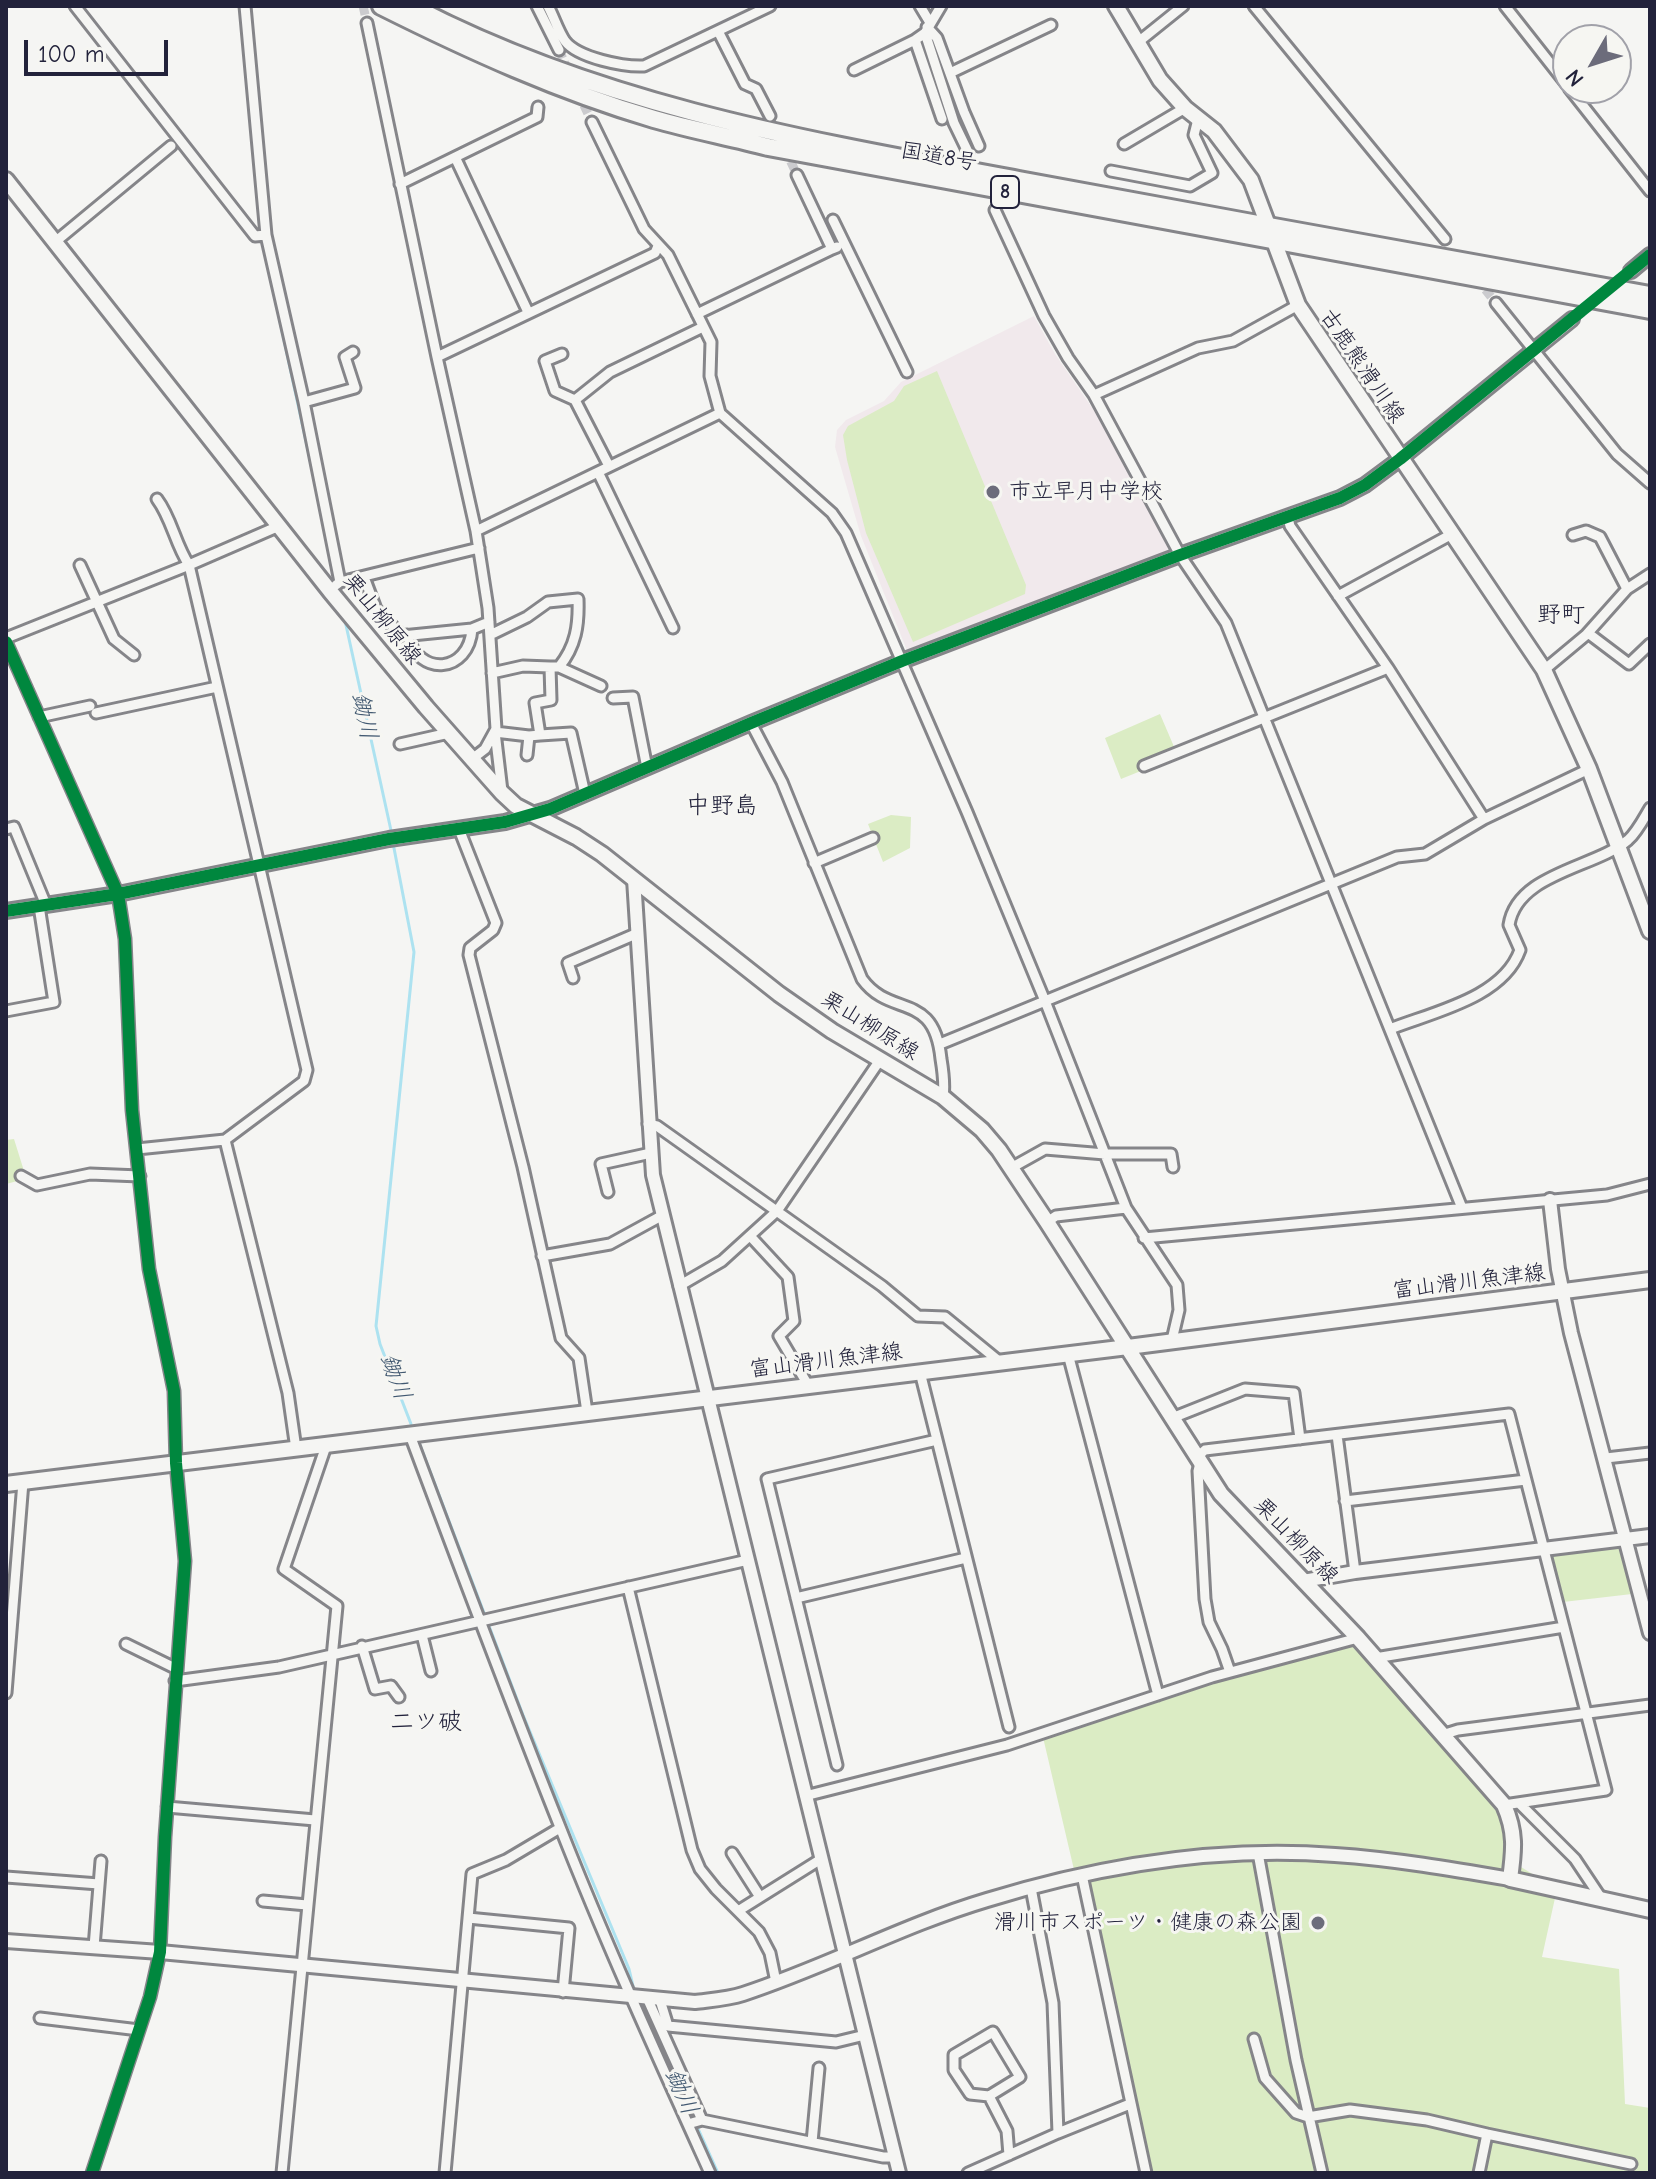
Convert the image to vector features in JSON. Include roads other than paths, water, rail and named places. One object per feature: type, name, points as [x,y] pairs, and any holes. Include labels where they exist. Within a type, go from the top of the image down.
[{"type":"highway","name":"国道8号","points":[[381,6],[509,67],[656,119],[817,158],[1650,295]]},
{"type":"highway","name":"国道8号","points":[[411,6],[510,52],[587,81],[736,125],[1650,310]]},
{"type":"main road","name":"古鹿熊滑川線","points":[[1116,6],[1160,80],[1185,108],[1214,131],[1251,180],[1298,305],[1544,670],[1589,769],[1650,931]]},
{"type":"main road","name":"栗山柳原線","points":[[6,180],[279,526],[335,586],[449,733],[502,793],[531,815],[576,837],[779,994],[943,1097],[982,1130],[1047,1222],[1221,1494],[1358,1638],[1504,1805],[1513,1826],[1510,1879]]},
{"type":"main road","name":"富山滑川魚津線","points":[[6,1484],[1650,1280]]},
{"type":"main road","points":[[1510,1879],[1650,1910]]},
{"type":"street","points":[[75,6],[255,236],[266,235]]},
{"type":"street","points":[[245,6],[266,235],[304,402],[335,586],[479,548]]},
{"type":"street","points":[[537,6],[559,50]]},
{"type":"street","points":[[548,6],[565,41],[575,51],[626,67],[644,66],[770,6]]},
{"type":"street","points":[[920,6],[954,123],[968,152]]},
{"type":"street","points":[[854,70],[915,40],[941,6]]},
{"type":"street","points":[[1137,43],[1183,6]]},
{"type":"street","points":[[1254,6],[1445,239]]},
{"type":"street","points":[[1505,6],[1552,65]]},
{"type":"street","points":[[367,23],[479,548],[489,622],[502,793]]},
{"type":"street","points":[[950,73],[1051,25]]},
{"type":"street","points":[[927,27],[937,38],[979,146]]},
{"type":"street","points":[[718,31],[745,84],[756,89],[770,116]]},
{"type":"street","points":[[915,40],[942,119]]},
{"type":"street","points":[[1582,104],[1650,191]]},
{"type":"street","points":[[400,184],[537,117],[538,107]]},
{"type":"street","points":[[1124,144],[1185,108]]},
{"type":"street","points":[[1111,171],[1190,186],[1212,173],[1194,135],[1198,119]]},
{"type":"street","points":[[592,122],[644,229],[668,255],[711,342],[710,376],[720,413],[832,513],[846,533],[1045,1001],[1126,1208],[1177,1285],[1179,1310],[1172,1340]]},
{"type":"street","points":[[55,242],[171,146]]},
{"type":"street","points":[[455,157],[528,312]]},
{"type":"street","points":[[797,175],[832,249]]},
{"type":"street","points":[[995,210],[1044,316],[1094,395],[1180,555],[1226,623],[1462,1208]]},
{"type":"street","points":[[833,220],[907,372]]},
{"type":"street","points":[[697,314],[843,243]]},
{"type":"street","points":[[437,357],[655,253],[658,246]]},
{"type":"street","points":[[1631,271],[1650,255]]},
{"type":"street","points":[[1496,303],[1617,454],[1650,483]]},
{"type":"street","points":[[1094,395],[1198,348],[1233,341],[1298,305]]},
{"type":"street","points":[[6,911],[118,894],[389,839],[531,815],[902,661],[1180,555],[1288,518],[1365,485],[1536,351],[1572,319]]},
{"type":"street","points":[[575,400],[610,372],[703,327]]},
{"type":"street","points":[[304,402],[355,388],[345,357],[353,352]]},
{"type":"street","points":[[562,354],[545,361],[555,391],[575,400],[609,466]]},
{"type":"street","points":[[476,531],[720,413]]},
{"type":"street","points":[[598,472],[673,628]]},
{"type":"street","points":[[137,1149],[225,1140],[304,1081],[307,1070],[189,565],[182,555],[166,511],[157,499]]},
{"type":"street","points":[[1288,518],[1290,526],[1388,668],[1484,819]]},
{"type":"street","points":[[92,2173],[139,2030],[160,1952],[185,1561],[176,1463],[174,1391],[149,1269],[132,1110],[125,939],[118,894],[6,640],[279,526]]},
{"type":"street","points":[[1573,535],[1586,531],[1600,537],[1627,589]]},
{"type":"street","points":[[1338,596],[1452,534]]},
{"type":"street","points":[[80,565],[114,639],[134,655]]},
{"type":"street","points":[[364,577],[376,609],[402,636],[472,629],[489,622]]},
{"type":"street","points":[[1544,670],[1588,633],[1627,589],[1649,577]]},
{"type":"street","points":[[490,635],[527,617],[548,602],[578,599],[574,643],[554,667],[551,700],[535,703],[534,735],[527,755]]},
{"type":"street","points":[[407,635],[419,659],[437,665],[459,658],[467,651],[472,629]]},
{"type":"street","points":[[1588,633],[1629,664],[1650,644]]},
{"type":"street","points":[[492,673],[523,666],[554,667],[601,686]]},
{"type":"street","points":[[1144,766],[1388,668]]},
{"type":"street","points":[[39,717],[217,687]]},
{"type":"street","points":[[613,698],[633,697],[647,768]]},
{"type":"street","points":[[751,723],[782,782],[862,979],[869,989],[927,1017],[935,1027],[940,1044],[943,1097]]},
{"type":"street","points":[[495,732],[534,735],[571,733],[585,794]]},
{"type":"street","points":[[472,759],[485,749],[495,732]]},
{"type":"street","points":[[400,744],[449,733]]},
{"type":"street","points":[[940,1044],[1397,857],[1425,854],[1484,819],[1589,769]]},
{"type":"street","points":[[1390,1029],[1501,981],[1520,950],[1509,925],[1517,902],[1553,876],[1631,838],[1650,808]]},
{"type":"street","points":[[6,829],[14,827],[42,906],[54,1002],[6,1011]]},
{"type":"street","points":[[459,829],[496,923],[493,930],[470,948],[469,955],[523,1167],[561,1338],[579,1358],[587,1412]]},
{"type":"street","points":[[814,863],[873,838]]},
{"type":"street","points":[[634,879],[648,1124],[663,1215],[899,2173]]},
{"type":"street","points":[[573,978],[568,963],[638,933]]},
{"type":"street","points":[[679,1286],[722,1261],[777,1211],[880,1060]]},
{"type":"street","points":[[648,1124],[657,1126],[777,1211],[882,1286],[918,1316],[945,1317],[1000,1362]]},
{"type":"street","points":[[225,1140],[288,1393],[296,1449]]},
{"type":"street","points":[[1011,1168],[1031,1154],[1045,1149],[1105,1154],[1171,1154],[1173,1167]]},
{"type":"street","points":[[608,1192],[601,1164],[651,1153]]},
{"type":"street","points":[[21,1176],[37,1185],[90,1174],[140,1176]]},
{"type":"street","points":[[1144,1238],[1607,1195],[1650,1184]]},
{"type":"street","points":[[1550,1200],[1571,1333],[1649,1627]]},
{"type":"street","points":[[1047,1222],[1056,1216],[1126,1208]]},
{"type":"street","points":[[542,1256],[610,1244],[663,1215]]},
{"type":"street","points":[[751,1237],[788,1277],[794,1321],[779,1336],[808,1385]]},
{"type":"street","points":[[1068,1354],[1158,1695]]},
{"type":"street","points":[[920,1372],[1009,1727]]},
{"type":"street","points":[[1172,1418],[1245,1389],[1294,1393],[1300,1439]]},
{"type":"street","points":[[1230,1672],[1209,1622],[1205,1599],[1198,1471],[1198,1461],[1205,1450],[1509,1414],[1606,1790],[1504,1805]]},
{"type":"street","points":[[410,1435],[560,1828],[633,1999],[695,2122]]},
{"type":"street","points":[[1337,1435],[1355,1572]]},
{"type":"street","points":[[837,1765],[767,1479],[937,1440]]},
{"type":"street","points":[[282,2173],[337,1606],[284,1569],[326,1446]]},
{"type":"street","points":[[1606,1458],[1650,1453]]},
{"type":"street","points":[[1345,1501],[1526,1480]]},
{"type":"street","points":[[6,1693],[23,1482]]},
{"type":"street","points":[[1303,1581],[1650,1536]]},
{"type":"street","points":[[796,1598],[966,1558]]},
{"type":"street","points":[[175,1681],[279,1667],[748,1560]]},
{"type":"street","points":[[628,1587],[692,1850],[700,1869],[759,1932],[770,1953],[776,1982]]},
{"type":"street","points":[[1375,1658],[1564,1627]]},
{"type":"street","points":[[422,1635],[431,1671]]},
{"type":"street","points":[[805,1796],[1007,1745],[1230,1672],[1358,1638]]},
{"type":"street","points":[[126,1644],[177,1669]]},
{"type":"street","points":[[362,1646],[375,1689],[391,1686],[399,1697]]},
{"type":"street","points":[[1442,1735],[1458,1730],[1650,1705]]},
{"type":"street","points":[[1520,1804],[1575,1859],[1601,1898]]},
{"type":"street","points":[[167,1807],[315,1820]]},
{"type":"street","points":[[445,2173],[472,1874],[506,1860],[560,1828]]},
{"type":"street","points":[[732,1853],[760,1897]]},
{"type":"street","points":[[1258,1853],[1308,2117],[1322,2173]]},
{"type":"street","points":[[6,1941],[160,1952],[633,1999],[695,2002],[740,1996],[985,1900],[1082,1875],[1151,1863],[1258,1853],[1334,1855],[1449,1868],[1510,1879]]},
{"type":"street","points":[[738,1911],[821,1859]]},
{"type":"street","points":[[94,1947],[101,1861]]},
{"type":"street","points":[[1082,1875],[1146,2173]]},
{"type":"street","points":[[6,1877],[99,1884]]},
{"type":"street","points":[[1031,1888],[1053,2003],[1058,2133]]},
{"type":"street","points":[[263,1901],[307,1905]]},
{"type":"street","points":[[468,1918],[569,1928],[563,1992]]},
{"type":"street","points":[[654,2000],[668,2026],[836,2042],[865,2035]]},
{"type":"street","points":[[654,2000],[710,2173]]},
{"type":"street","points":[[40,2018],[139,2030]]},
{"type":"street","points":[[993,2032],[1020,2077],[989,2096],[970,2094],[954,2070],[954,2055],[993,2032]]},
{"type":"street","points":[[1254,2039],[1265,2078],[1296,2113],[1308,2117],[1350,2110],[1427,2120],[1631,2164]]},
{"type":"street","points":[[812,2142],[819,2068]]},
{"type":"street","points":[[989,2096],[1007,2131],[1009,2155]]},
{"type":"street","points":[[968,2173],[1130,2104]]},
{"type":"street","points":[[695,2122],[894,2157]]},
{"type":"street","points":[[1479,2173],[1487,2134]]},
{"type":"waterway","name":"鋤川","points":[[240,6],[256,177]]},
{"type":"waterway","name":"鋤川","points":[[258,201],[262,239],[322,515]]},
{"type":"waterway","name":"鋤川","points":[[344,616],[392,835]]},
{"type":"waterway","name":"鋤川","points":[[393,843],[414,952],[376,1326],[411,1424]]},
{"type":"waterway","name":"鋤川","points":[[420,1445],[523,1715],[629,1969],[633,1986]]},
{"type":"waterway","name":"鋤川","points":[[645,2011],[718,2173]]},
{"type":"tunnel","points":[[363,6],[367,23]]},
{"type":"tunnel","points":[[559,50],[570,75]]},
{"type":"tunnel","points":[[578,93],[592,122]]},
{"type":"tunnel","points":[[785,149],[797,175]]},
{"type":"tunnel","points":[[1572,319],[1631,271]]},
{"type":"tunnel","points":[[1477,279],[1496,303]]},
{"type":"place","name":"市立早月中学校","points":[[993,492]]},
{"type":"place","name":"滑川市スポーツ・健康の森公園","points":[[1318,1923]]},
{"type":"district","name":"野町","points":[[1561,615]]},
{"type":"district","name":"中野島","points":[[722,806]]},
{"type":"district","name":"二ツ破","points":[[426,1722]]}]
